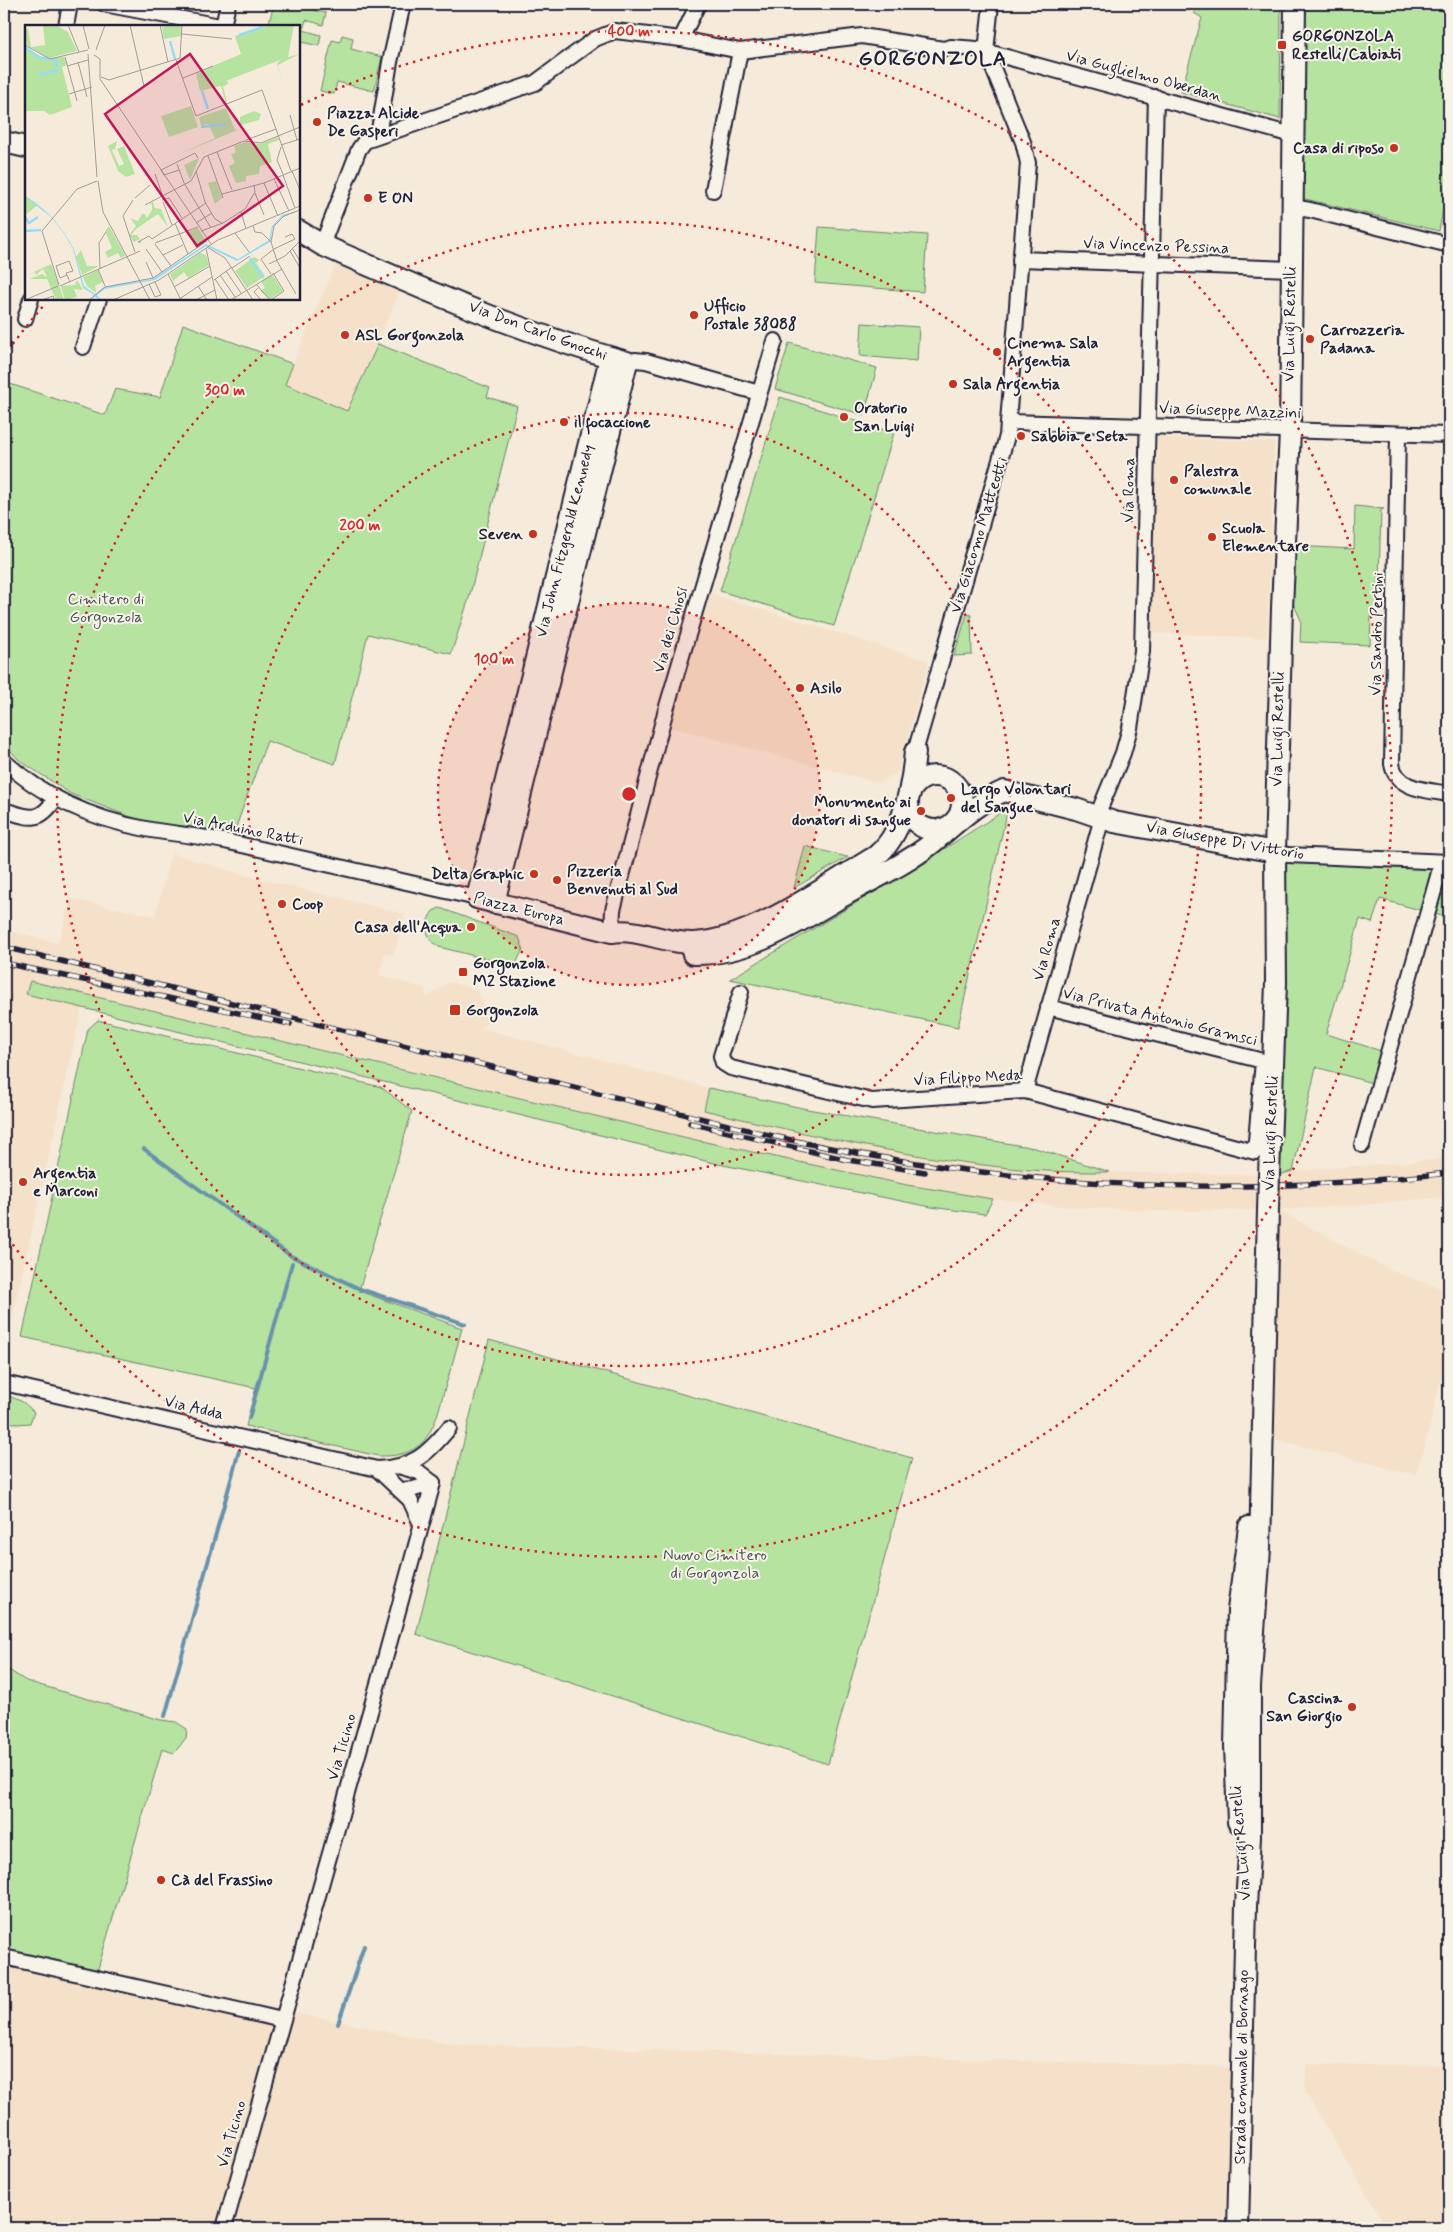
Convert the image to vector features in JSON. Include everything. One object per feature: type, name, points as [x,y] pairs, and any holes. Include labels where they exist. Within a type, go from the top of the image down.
[{"type":"street","points":[[66,25],[70,4]]},
{"type":"street","points":[[104,4],[217,25]]},
{"type":"street","points":[[222,25],[228,4]]},
{"type":"street","points":[[322,245],[359,149],[362,143],[374,137],[403,4]]},
{"type":"street","points":[[681,39],[698,4]]},
{"type":"street","points":[[986,51],[991,4]]},
{"type":"street","name":"Via Luigi Restelli","points":[[1246,1906],[1250,1838],[1250,1686],[1260,1549],[1269,1175],[1276,991],[1275,852],[1282,608],[1290,430],[1295,4]]},
{"type":"street","name":"Via Guglielmo Oberdan","points":[[374,137],[535,83],[595,39],[608,32],[621,30],[681,39],[740,51],[862,36],[943,49],[951,47],[986,51],[1292,135]]},
{"type":"street","points":[[713,190],[740,51]]},
{"type":"street","name":"Via Giacomo Matteotti","points":[[915,752],[1004,451],[1009,422],[1027,167],[1026,151],[986,51]]},
{"type":"street","name":"Via Roma","points":[[1025,1091],[1100,817],[1126,744],[1141,664],[1156,97]]},
{"type":"street","points":[[4,142],[25,147]]},
{"type":"street","points":[[1292,207],[1449,245]]},
{"type":"street","name":"Via Don Carlo Gnocchi","points":[[300,232],[322,245],[529,331],[619,360],[646,361],[759,393]]},
{"type":"street","name":"Via Vincenzo Pessina","points":[[1020,259],[1291,269]]},
{"type":"street","points":[[25,319],[31,300]]},
{"type":"street","points":[[83,348],[99,300]]},
{"type":"street","name":"Via dei Chiosi","points":[[612,932],[613,910],[664,719],[775,340]]},
{"type":"street","name":"Via John Fitzgerald Kennedy","points":[[486,901],[619,360]]},
{"type":"street","name":"Via Giuseppe Mazzini","points":[[1009,422],[1449,436]]},
{"type":"street","name":"Via Sandro Pertini","points":[[1398,434],[1392,764],[1395,774],[1404,784],[1449,794]]},
{"type":"street","points":[[915,752],[907,804],[909,814],[920,827],[929,830],[938,830],[953,824]]},
{"type":"street","name":"Via Arduino Ratti","points":[[4,761],[32,783],[56,798],[83,812],[114,822],[223,841],[426,886]]},
{"type":"street","points":[[937,776],[950,781],[958,789],[962,802],[960,814],[953,824],[930,844],[907,860],[768,938],[743,948],[714,954],[684,954],[664,951],[623,939],[612,932],[625,930],[690,943],[715,940],[750,928],[876,856],[888,845],[915,784],[926,778],[937,776]]},
{"type":"street","name":"Via Giuseppe Di Vittorio","points":[[953,824],[1002,792],[1012,792],[1100,817],[1288,855],[1446,862],[1362,1145]]},
{"type":"street","points":[[4,810],[28,817],[38,817],[46,812],[56,798]]},
{"type":"street","name":"Piazza Europa","points":[[426,886],[612,932]]},
{"type":"street","name":"Via Filippo Meda","points":[[741,992],[721,1056],[723,1063],[731,1068],[872,1101],[1025,1091],[1255,1152],[1262,1061]]},
{"type":"street","name":"Via Privata Antonio Gramsci","points":[[1048,1007],[1262,1061]]},
{"type":"street","name":"Via Adda","points":[[4,1383],[376,1469],[402,1467],[419,1472],[433,1483]]},
{"type":"street","name":"Via Adda","points":[[402,1467],[425,1454],[449,1428]]},
{"type":"street","name":"Via Adda","points":[[376,1469],[410,1500],[422,1524]]},
{"type":"street","points":[[400,1490],[414,1489],[433,1483]]},
{"type":"street","name":"Via Ticino","points":[[224,2228],[433,1483]]},
{"type":"street","name":"Strada comunale di Bornago","points":[[1238,2228],[1246,1906]]},
{"type":"street","points":[[4,1957],[282,2020]]},
{"type":"shaded area","points":[[336,263],[401,289],[347,412],[284,384]]},
{"type":"shaded area","name":"Scuola Elementare","points":[[1158,437],[1274,442],[1267,638],[1150,633]]},
{"type":"shaded area","name":"Asilo","points":[[705,592],[929,661],[898,772],[878,783],[671,727],[670,714]]},
{"type":"shaded area","points":[[171,853],[244,875],[405,914],[394,956],[385,953],[379,975],[426,989],[425,994],[427,997],[449,982],[477,990],[489,1014],[487,1024],[481,1028],[709,1088],[704,1110],[809,1136],[949,1160],[1031,1170],[1278,1175],[1293,1171],[1432,1160],[1449,1156],[1449,1196],[1376,1204],[1278,1210],[1392,1271],[1449,1291],[1449,1346],[1424,1450],[1415,1475],[1278,1440],[1270,1431],[1277,1210],[1161,1211],[1069,1207],[993,1199],[907,1185],[696,1140],[330,1051],[30,981],[26,994],[82,1008],[4,1355],[4,929],[58,943],[71,899],[155,916]]},
{"type":"shaded area","points":[[4,1953],[449,2044],[1232,2067],[1224,2228],[4,2228]]},
{"type":"shaded area","points":[[1306,2064],[1449,2066],[1449,2228],[1387,2228],[1305,2092]]},
{"type":"green space","points":[[274,4],[310,4],[309,9],[326,13],[323,25],[306,20],[303,30],[321,35],[319,46],[301,42],[300,46],[300,25],[268,25]]},
{"type":"green space","points":[[1197,4],[1281,4],[1280,119],[1181,92],[1202,18],[1194,13]]},
{"type":"green space","points":[[1305,4],[1449,4],[1449,176],[1439,231],[1301,198]]},
{"type":"green space","points":[[342,35],[353,38],[351,49],[382,57],[374,91],[337,82],[334,94],[320,91],[332,40],[340,42]]},
{"type":"green space","points":[[819,227],[927,235],[923,292],[815,283]]},
{"type":"green space","points":[[862,323],[919,327],[917,361],[860,356]]},
{"type":"green space","name":"Cimitero di Gorgonzola","points":[[183,324],[293,364],[285,384],[347,411],[378,344],[490,388],[487,397],[517,406],[469,598],[451,654],[368,634],[335,764],[267,741],[232,838],[136,819],[71,794],[19,760],[4,743],[4,382],[105,415],[115,389],[160,397]]},
{"type":"green space","points":[[789,343],[877,368],[864,415],[775,389]]},
{"type":"green space","points":[[780,397],[894,433],[834,626],[720,591]]},
{"type":"green space","points":[[1355,506],[1384,509],[1381,510],[1378,613],[1371,613],[1370,645],[1300,642],[1301,620],[1293,603],[1294,546],[1354,549]]},
{"type":"green space","points":[[967,614],[971,615],[972,655],[954,656]]},
{"type":"green space","points":[[1008,808],[958,1027],[730,979],[919,865]]},
{"type":"green space","points":[[805,846],[847,857],[848,857],[794,888]]},
{"type":"green space","points":[[1277,852],[1449,862],[1449,918],[1380,899],[1372,923],[1360,919],[1326,1034],[1388,1053],[1379,1085],[1316,1067],[1293,1171],[1278,1175]]},
{"type":"green space","points":[[440,908],[519,937],[523,949],[515,966],[439,947],[428,935],[427,926],[433,911]]},
{"type":"green space","points":[[30,981],[696,1140],[907,1185],[993,1199],[985,1214],[931,1207],[718,1164],[26,994]]},
{"type":"green space","points":[[98,1020],[381,1087],[412,1111],[359,1291],[462,1328],[437,1415],[432,1427],[419,1446],[408,1452],[378,1456],[246,1426],[256,1388],[22,1337],[88,1029]]},
{"type":"green space","points":[[709,1088],[807,1109],[1035,1148],[1110,1172],[1040,1171],[989,1166],[825,1138],[704,1110]]},
{"type":"green space","name":"Nuovo Cimitero di Gorgonzola","points":[[489,1340],[912,1458],[828,1764],[416,1634]]},
{"type":"green space","points":[[4,1394],[23,1402],[34,1412],[30,1423],[17,1424],[4,1420]]},
{"type":"green space","points":[[4,1667],[26,1681],[161,1720],[176,1722],[187,1729],[186,1738],[174,1753],[162,1749],[97,1972],[4,1953]]},
{"type":"waterway","points":[[144,1149],[291,1256],[360,1289],[465,1324]]},
{"type":"waterway","points":[[249,1418],[292,1263]]},
{"type":"waterway","points":[[165,1716],[239,1451]]},
{"type":"waterway","points":[[338,2024],[364,1946]]},
{"type":"railway","points":[[4,947],[773,1136],[942,1167],[1026,1177],[1193,1186],[1362,1181],[1449,1173]]},
{"type":"railway","points":[[4,963],[290,1024]]},
{"type":"railway","points":[[690,1123],[848,1160],[925,1172]]},
{"type":"place","name":"GORGONZOLA Restelli/Cabiati","points":[[1282,45]]},
{"type":"place","name":"Piazza Alcide De Gasperi","points":[[317,122]]},
{"type":"place","name":"Casa di riposo","points":[[1394,148]]},
{"type":"place","name":"E ON","points":[[368,198]]},
{"type":"place","name":"Ufficio Postale 38088","points":[[694,315]]},
{"type":"place","name":"ASL Gorgonzola","points":[[345,335]]},
{"type":"place","name":"Carrozzeria Padana","points":[[1310,339]]},
{"type":"place","name":"Cinema Sala Argentia","points":[[997,352]]},
{"type":"place","name":"Sala Argentia","points":[[953,384]]},
{"type":"place","name":"Oratorio San Luigi","points":[[844,417]]},
{"type":"place","name":"il focaccione","points":[[564,422]]},
{"type":"place","name":"Sabbia e Seta","points":[[1021,436]]},
{"type":"place","name":"Palestra comunale","points":[[1174,480]]},
{"type":"place","name":"Seven","points":[[533,534]]},
{"type":"place","name":"Scuola Elementare","points":[[1212,537]]},
{"type":"place","name":"Asilo","points":[[800,688]]},
{"type":"place","name":"Largo Volontari del Sangue","points":[[951,798]]},
{"type":"place","name":"Monumento ai donatori di sangue","points":[[921,811]]},
{"type":"place","name":"Delta Graphic","points":[[534,874]]},
{"type":"place","name":"Pizzeria Benvenuti al Sud","points":[[557,880]]},
{"type":"place","name":"Coop","points":[[282,904]]},
{"type":"place","name":"Casa dell'Acqua","points":[[471,927]]},
{"type":"place","name":"Gorgonzola M2 Stazione","points":[[463,972]]},
{"type":"place","name":"Gorgonzola","points":[[455,1010]]},
{"type":"place","name":"Argentia e Marconi","points":[[23,1182]]},
{"type":"place","name":"Cascina San Giorgio","points":[[1352,1707]]},
{"type":"place","name":"Cà del Frassino","points":[[161,1880]]},
{"type":"district","name":"GORGONZOLA","points":[[933,59]]}]
